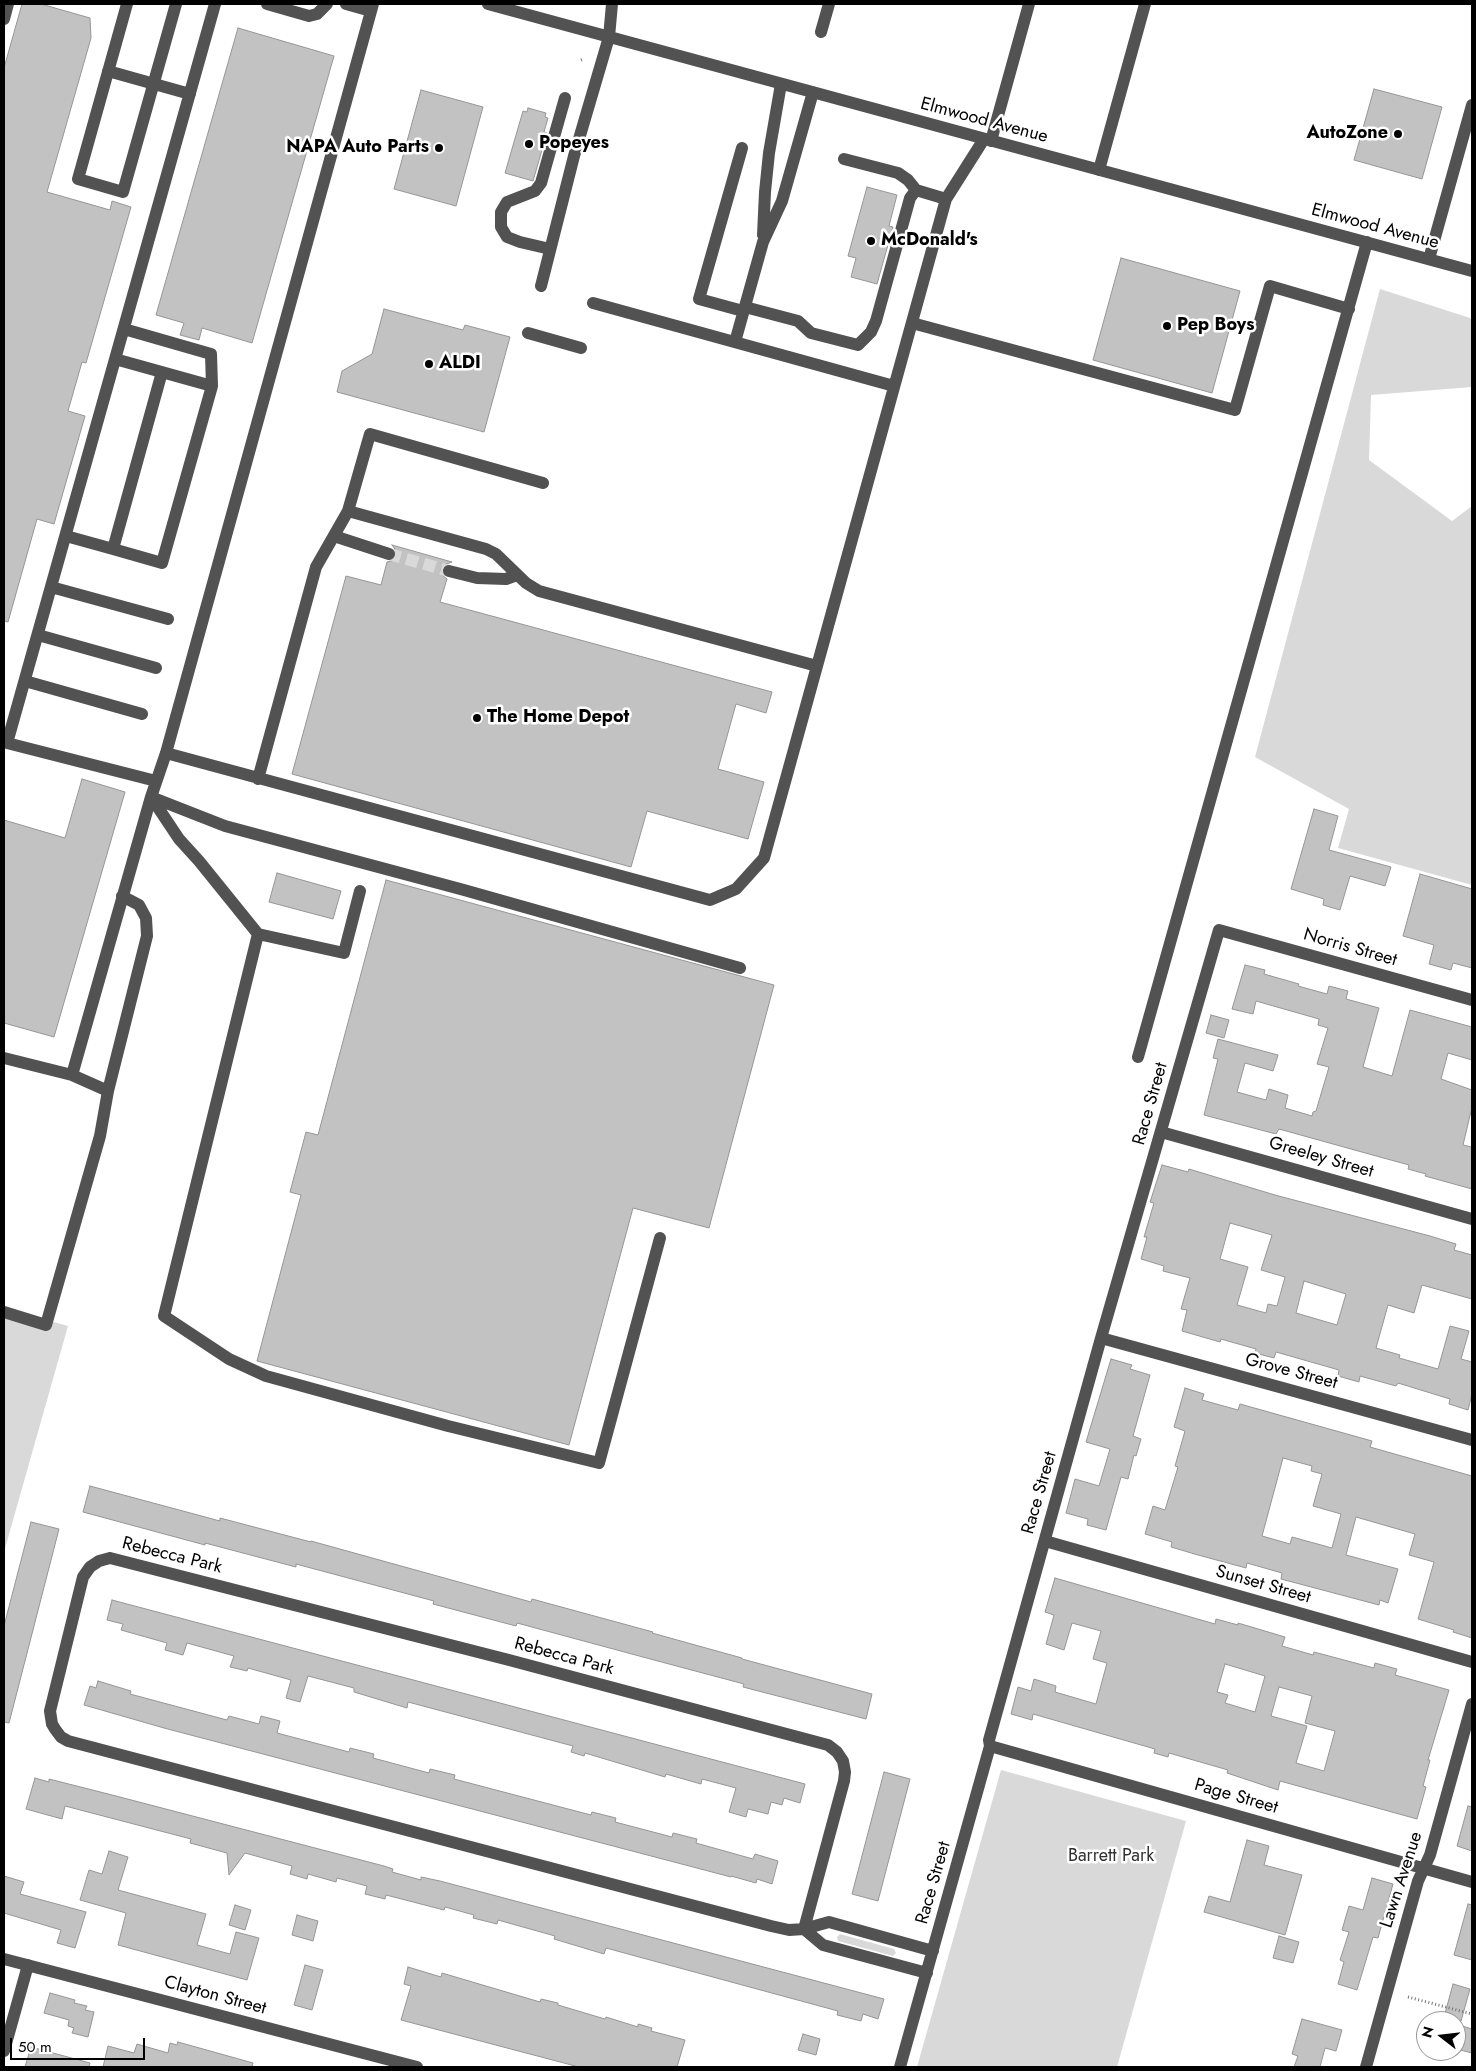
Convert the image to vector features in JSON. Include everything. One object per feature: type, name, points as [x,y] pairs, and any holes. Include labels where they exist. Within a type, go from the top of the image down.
[{"type":"street","points":[[4,19],[8,4]]},
{"type":"street","points":[[127,4],[78,179],[123,192],[176,4]]},
{"type":"street","points":[[156,781],[7,743],[215,4]]},
{"type":"street","points":[[267,4],[309,16],[317,14],[327,4]]},
{"type":"street","points":[[72,1075],[122,896],[166,753],[372,7],[346,4]]},
{"type":"street","name":"Elmwood Avenue","points":[[488,4],[1472,271]]},
{"type":"street","points":[[540,286],[574,156],[610,37],[612,4]]},
{"type":"street","points":[[822,32],[829,4]]},
{"type":"street","points":[[166,753],[710,900],[736,890],[764,858],[946,199],[987,140],[1029,4]]},
{"type":"street","points":[[1099,170],[1146,4]]},
{"type":"street","points":[[108,71],[190,94]]},
{"type":"street","points":[[763,242],[764,192],[781,84]]},
{"type":"street","points":[[735,342],[763,242],[782,201],[813,92]]},
{"type":"street","points":[[550,249],[508,237],[501,227],[501,212],[507,202],[535,192],[541,183],[565,98]]},
{"type":"street","points":[[1429,260],[1472,105]]},
{"type":"street","points":[[742,148],[699,299],[798,321],[811,333],[858,346],[865,340],[876,321],[910,198],[916,190]]},
{"type":"street","points":[[844,159],[898,174],[908,180],[916,190],[946,199]]},
{"type":"street","points":[[1138,1057],[1368,242]]},
{"type":"street","points":[[912,323],[1235,410],[1270,286],[1349,309]]},
{"type":"street","points":[[593,303],[894,386]]},
{"type":"street","points":[[66,536],[162,563],[212,386],[211,354],[124,329]]},
{"type":"street","points":[[528,333],[581,348]]},
{"type":"street","points":[[115,359],[212,386]]},
{"type":"street","points":[[113,549],[162,372]]},
{"type":"street","points":[[258,779],[316,567],[348,511],[370,434],[543,483]]},
{"type":"street","points":[[348,511],[486,548],[496,554],[517,575],[539,591],[818,666]]},
{"type":"street","points":[[334,536],[389,554]]},
{"type":"street","points":[[449,571],[484,579],[506,579],[517,575]]},
{"type":"street","points":[[51,587],[168,619]]},
{"type":"street","points":[[38,635],[156,668]]},
{"type":"street","points":[[25,681],[142,714]]},
{"type":"street","points":[[151,797],[179,839],[200,861],[258,934],[344,954],[360,891]]},
{"type":"street","points":[[151,797],[225,826],[464,890],[740,968]]},
{"type":"street","points":[[4,1312],[46,1325],[100,1136],[108,1091],[147,936],[146,918],[138,905],[122,896]]},
{"type":"street","name":"Norris Street","points":[[1219,930],[1472,1000]]},
{"type":"street","name":"Race Street","points":[[900,2067],[1101,1338],[1219,930]]},
{"type":"street","points":[[258,934],[164,1316],[230,1359],[266,1376],[448,1426],[599,1464],[660,1238]]},
{"type":"street","points":[[4,1058],[72,1075],[108,1091]]},
{"type":"street","name":"Greeley Street","points":[[1161,1132],[1472,1219]]},
{"type":"street","name":"Grove Street","points":[[1101,1338],[1472,1440]]},
{"type":"street","name":"Sunset Street","points":[[1045,1541],[1472,1662]]},
{"type":"street","name":"Rebecca Park","points":[[804,1930],[844,1781],[843,1761],[837,1752],[828,1746],[120,1560],[110,1558],[99,1561],[90,1567],[83,1578],[50,1711],[52,1724],[55,1729],[68,1741],[771,1926],[789,1930],[804,1930],[829,1922],[933,1951]]},
{"type":"street","name":"Lawn Avenue","points":[[1366,2067],[1424,1869],[1430,1855],[1472,1704]]},
{"type":"street","name":"Page Street","points":[[990,1746],[1472,1882]]},
{"type":"street","points":[[804,1930],[823,1945],[926,1973]]},
{"type":"street","name":"Clayton Street","points":[[4,1959],[417,2067]]},
{"type":"street","points":[[4,2051],[28,1965]]},
{"type":"path","points":[[1408,1997],[1472,2014]]},
{"type":"green space","points":[[1380,289],[1470,318],[1472,321],[1472,387],[1371,395],[1369,460],[1452,521],[1472,506],[1472,885],[1338,848],[1349,809],[1255,757]]},
{"type":"green space","points":[[4,1308],[68,1326],[4,1552]]},
{"type":"green space","name":"Barrett Park","points":[[1001,1770],[1186,1821],[1117,2067],[917,2067]]},
{"type":"green space","points":[[840,1934],[894,1949],[896,1953],[893,1956],[838,1941],[837,1937]]},
{"type":"building","points":[[22,4],[41,4],[90,18],[91,38],[47,192],[110,210],[112,201],[131,207],[86,363],[82,362],[68,411],[85,416],[54,524],[37,519],[8,622],[4,621],[4,68]]},
{"type":"building","points":[[238,28],[334,56],[252,343],[202,328],[199,340],[180,335],[184,323],[156,315]]},
{"type":"building","name":"AutoZone","points":[[1374,89],[1442,107],[1422,179],[1354,160]]},
{"type":"building","name":"NAPA Auto Parts","points":[[421,90],[483,107],[456,206],[394,189]]},
{"type":"building","name":"Popeyes","points":[[528,108],[546,113],[545,117],[548,118],[544,132],[547,133],[533,181],[505,173],[523,111],[527,112]]},
{"type":"building","name":"McDonald's","points":[[867,187],[897,195],[889,226],[893,227],[877,284],[851,277],[856,258],[848,256]]},
{"type":"building","name":"Pep Boys","points":[[1121,258],[1240,291],[1212,393],[1093,360]]},
{"type":"building","name":"ALDI","points":[[384,309],[463,330],[465,325],[510,337],[484,432],[337,392],[342,371],[372,354]]},
{"type":"building","name":"The Home Depot","points":[[392,545],[452,562],[444,565],[441,569],[441,574],[447,579],[440,602],[772,692],[766,713],[736,704],[718,769],[764,782],[748,839],[647,811],[631,867],[292,774],[346,576],[381,585],[387,562],[394,560],[397,556],[397,552]]},
{"type":"building","points":[[82,779],[125,792],[54,1037],[4,1023],[4,820],[65,838]]},
{"type":"building","points":[[1314,809],[1338,816],[1329,850],[1391,867],[1385,886],[1350,876],[1340,910],[1323,905],[1324,899],[1291,889]]},
{"type":"building","points":[[277,873],[341,891],[333,919],[269,902]]},
{"type":"building","points":[[1420,874],[1472,889],[1472,968],[1453,963],[1451,970],[1429,964],[1434,945],[1403,936]]},
{"type":"building","points":[[386,880],[774,985],[709,1228],[633,1208],[569,1445],[257,1361],[301,1195],[290,1192],[306,1132],[318,1135]]},
{"type":"building","points":[[1245,965],[1265,970],[1264,974],[1327,994],[1329,986],[1348,991],[1346,999],[1379,1008],[1363,1067],[1392,1076],[1410,1010],[1472,1027],[1472,1060],[1448,1053],[1441,1079],[1472,1090],[1472,1107],[1463,1145],[1472,1147],[1472,1189],[1425,1176],[1426,1174],[1408,1169],[1409,1165],[1279,1129],[1276,1134],[1204,1115],[1218,1059],[1213,1058],[1218,1039],[1278,1055],[1273,1071],[1245,1063],[1237,1092],[1266,1100],[1269,1089],[1288,1095],[1285,1108],[1312,1116],[1313,1112],[1316,1111],[1329,1067],[1317,1064],[1328,1028],[1318,1025],[1319,1019],[1256,1001],[1253,1014],[1232,1009]]},
{"type":"building","points":[[1211,1015],[1229,1020],[1224,1038],[1206,1033]]},
{"type":"building","points":[[1162,1165],[1188,1172],[1189,1169],[1275,1195],[1456,1244],[1454,1250],[1472,1255],[1472,1299],[1422,1285],[1414,1313],[1388,1305],[1376,1348],[1400,1355],[1399,1358],[1438,1369],[1450,1326],[1469,1331],[1461,1359],[1472,1362],[1472,1394],[1468,1410],[1449,1404],[1450,1399],[1398,1383],[1396,1386],[1360,1376],[1359,1382],[1338,1376],[1339,1370],[1276,1352],[1274,1358],[1255,1353],[1256,1349],[1221,1339],[1220,1342],[1182,1331],[1187,1310],[1181,1309],[1190,1278],[1163,1271],[1164,1266],[1141,1259],[1147,1237],[1144,1237],[1154,1203],[1150,1202]],"holes":[[[1230,1223],[1272,1235],[1261,1270],[1285,1277],[1277,1306],[1268,1304],[1266,1313],[1237,1305],[1248,1267],[1220,1259]],[[1304,1281],[1346,1294],[1337,1325],[1296,1313]]]},
{"type":"building","points":[[1111,1359],[1132,1365],[1130,1369],[1150,1375],[1133,1436],[1141,1439],[1136,1456],[1134,1455],[1128,1479],[1121,1477],[1106,1530],[1087,1525],[1088,1519],[1066,1513],[1075,1479],[1099,1486],[1110,1449],[1086,1442]]},
{"type":"building","points":[[1185,1388],[1204,1394],[1202,1400],[1238,1410],[1240,1404],[1372,1441],[1370,1447],[1472,1476],[1472,1638],[1453,1632],[1454,1630],[1418,1619],[1434,1562],[1409,1555],[1415,1534],[1356,1517],[1346,1555],[1398,1569],[1388,1603],[1380,1600],[1379,1605],[1281,1579],[1282,1573],[1247,1563],[1246,1568],[1171,1547],[1172,1542],[1145,1534],[1153,1506],[1165,1510],[1178,1467],[1175,1466],[1185,1431],[1174,1427]],"holes":[[[1283,1458],[1312,1466],[1311,1471],[1322,1474],[1313,1506],[1341,1514],[1332,1548],[1292,1537],[1290,1544],[1262,1536]]]},
{"type":"building","points":[[90,1486],[220,1521],[220,1518],[311,1541],[531,1602],[532,1599],[872,1694],[866,1719],[743,1687],[744,1684],[517,1623],[516,1626],[433,1604],[434,1601],[296,1564],[296,1567],[205,1543],[205,1545],[83,1512]]},
{"type":"building","points":[[31,1522],[59,1529],[9,1723],[4,1722],[4,1626]]},
{"type":"building","points":[[1055,1578],[1215,1624],[1216,1619],[1238,1625],[1238,1623],[1285,1637],[1282,1646],[1313,1655],[1314,1652],[1374,1668],[1375,1663],[1397,1669],[1395,1675],[1449,1690],[1428,1760],[1430,1760],[1423,1786],[1426,1787],[1417,1819],[1280,1781],[1278,1790],[1227,1773],[1228,1770],[1169,1753],[1168,1757],[1154,1753],[1155,1749],[1033,1714],[1032,1720],[1011,1714],[1018,1687],[1031,1691],[1034,1679],[1056,1686],[1055,1692],[1096,1704],[1107,1663],[1093,1659],[1101,1631],[1072,1623],[1064,1650],[1046,1644],[1054,1615],[1045,1612]],"holes":[[[1225,1664],[1265,1676],[1255,1712],[1225,1703],[1228,1695],[1217,1692]],[[1279,1687],[1312,1696],[1305,1723],[1335,1731],[1324,1771],[1296,1763],[1307,1726],[1271,1716]]]},
{"type":"building","points":[[112,1600],[805,1784],[800,1803],[784,1798],[782,1805],[771,1802],[768,1814],[748,1809],[746,1817],[729,1812],[736,1788],[702,1779],[701,1784],[666,1774],[665,1777],[585,1753],[584,1756],[571,1752],[573,1746],[408,1702],[407,1708],[354,1692],[354,1688],[308,1676],[300,1702],[286,1698],[291,1680],[248,1668],[247,1671],[230,1667],[234,1656],[187,1643],[183,1655],[165,1650],[167,1643],[121,1630],[123,1624],[107,1620]]},
{"type":"building","points":[[98,1681],[131,1691],[130,1694],[227,1720],[229,1716],[259,1724],[261,1716],[280,1721],[277,1733],[349,1752],[350,1748],[374,1754],[373,1758],[429,1773],[430,1769],[455,1775],[454,1779],[591,1815],[592,1812],[616,1818],[615,1822],[672,1837],[673,1833],[697,1839],[696,1843],[753,1859],[755,1854],[778,1861],[772,1884],[757,1879],[756,1883],[731,1877],[164,1728],[84,1705],[90,1686],[96,1688]]},
{"type":"building","points":[[884,1772],[910,1779],[878,1901],[852,1894]]},
{"type":"building","points":[[35,1778],[49,1782],[49,1779],[116,1796],[384,1866],[393,1869],[392,1872],[421,1880],[421,1877],[440,1881],[884,1999],[878,2019],[863,2014],[861,2021],[837,2015],[838,2011],[606,1948],[604,1954],[554,1939],[555,1936],[498,1920],[497,1924],[473,1918],[474,1915],[445,1907],[444,1910],[386,1895],[385,1899],[365,1894],[367,1886],[337,1878],[336,1882],[308,1874],[307,1879],[290,1874],[292,1866],[245,1853],[229,1875],[227,1853],[190,1843],[191,1839],[65,1806],[62,1819],[26,1809]]},
{"type":"building","points":[[1468,1806],[1472,1807],[1472,1851],[1457,1846]]},
{"type":"building","points":[[1247,1840],[1269,1846],[1264,1865],[1302,1875],[1285,1935],[1204,1912],[1209,1896],[1230,1902]]},
{"type":"building","points":[[109,1851],[128,1857],[118,1890],[206,1914],[197,1945],[230,1954],[236,1932],[259,1938],[247,1980],[118,1945],[126,1913],[80,1900],[89,1870],[102,1874]]},
{"type":"building","points":[[4,1876],[24,1882],[20,1894],[86,1912],[75,1948],[57,1943],[61,1930],[4,1913]]},
{"type":"building","points":[[1372,1878],[1393,1884],[1378,1938],[1373,1937],[1357,1990],[1338,1984],[1344,1962],[1340,1960],[1349,1932],[1342,1930],[1349,1906],[1363,1910]]},
{"type":"building","points":[[1468,1904],[1472,1905],[1472,1960],[1454,1955]]},
{"type":"building","points":[[235,1905],[251,1910],[245,1930],[229,1925]]},
{"type":"building","points":[[297,1915],[318,1921],[313,1941],[292,1935]]},
{"type":"building","points":[[1279,1936],[1299,1942],[1293,1963],[1273,1958]]},
{"type":"building","points":[[305,1965],[323,1970],[312,2010],[294,2005]]},
{"type":"building","points":[[408,1967],[441,1977],[442,1973],[540,2002],[541,1999],[558,2003],[558,2005],[605,2019],[606,2017],[638,2027],[638,2024],[652,2028],[651,2031],[685,2040],[677,2067],[579,2067],[401,2020],[411,1986],[404,1984]]},
{"type":"building","points":[[1453,1984],[1470,1989],[1464,2011],[1446,2011]]},
{"type":"building","points":[[50,1993],[75,2000],[74,2003],[87,2006],[85,2010],[94,2012],[88,2037],[72,2033],[74,2028],[68,2026],[69,2020],[44,2013]]},
{"type":"building","points":[[1302,2019],[1342,2030],[1336,2051],[1325,2048],[1320,2067],[1294,2067],[1298,2056],[1292,2054]]},
{"type":"building","points":[[1466,2027],[1472,2029],[1472,2053],[1466,2052]]},
{"type":"building","points":[[803,2034],[820,2039],[816,2055],[798,2050]]},
{"type":"building","points":[[178,2042],[253,2063],[252,2067],[103,2067],[108,2046],[134,2053],[137,2044],[168,2053],[170,2043],[177,2045]]},
{"type":"building","points":[[31,2047],[90,2063],[89,2067],[25,2067]]},
{"type":"tunnel","points":[[389,554],[449,571]]},
{"type":"place","name":"AutoZone","points":[[1398,134]]},
{"type":"place","name":"Popeyes","points":[[529,144]]},
{"type":"place","name":"NAPA Auto Parts","points":[[439,148]]},
{"type":"place","name":"McDonald's","points":[[871,241]]},
{"type":"place","name":"Pep Boys","points":[[1167,326]]},
{"type":"place","name":"ALDI","points":[[429,364]]},
{"type":"place","name":"The Home Depot","points":[[477,718]]}]
